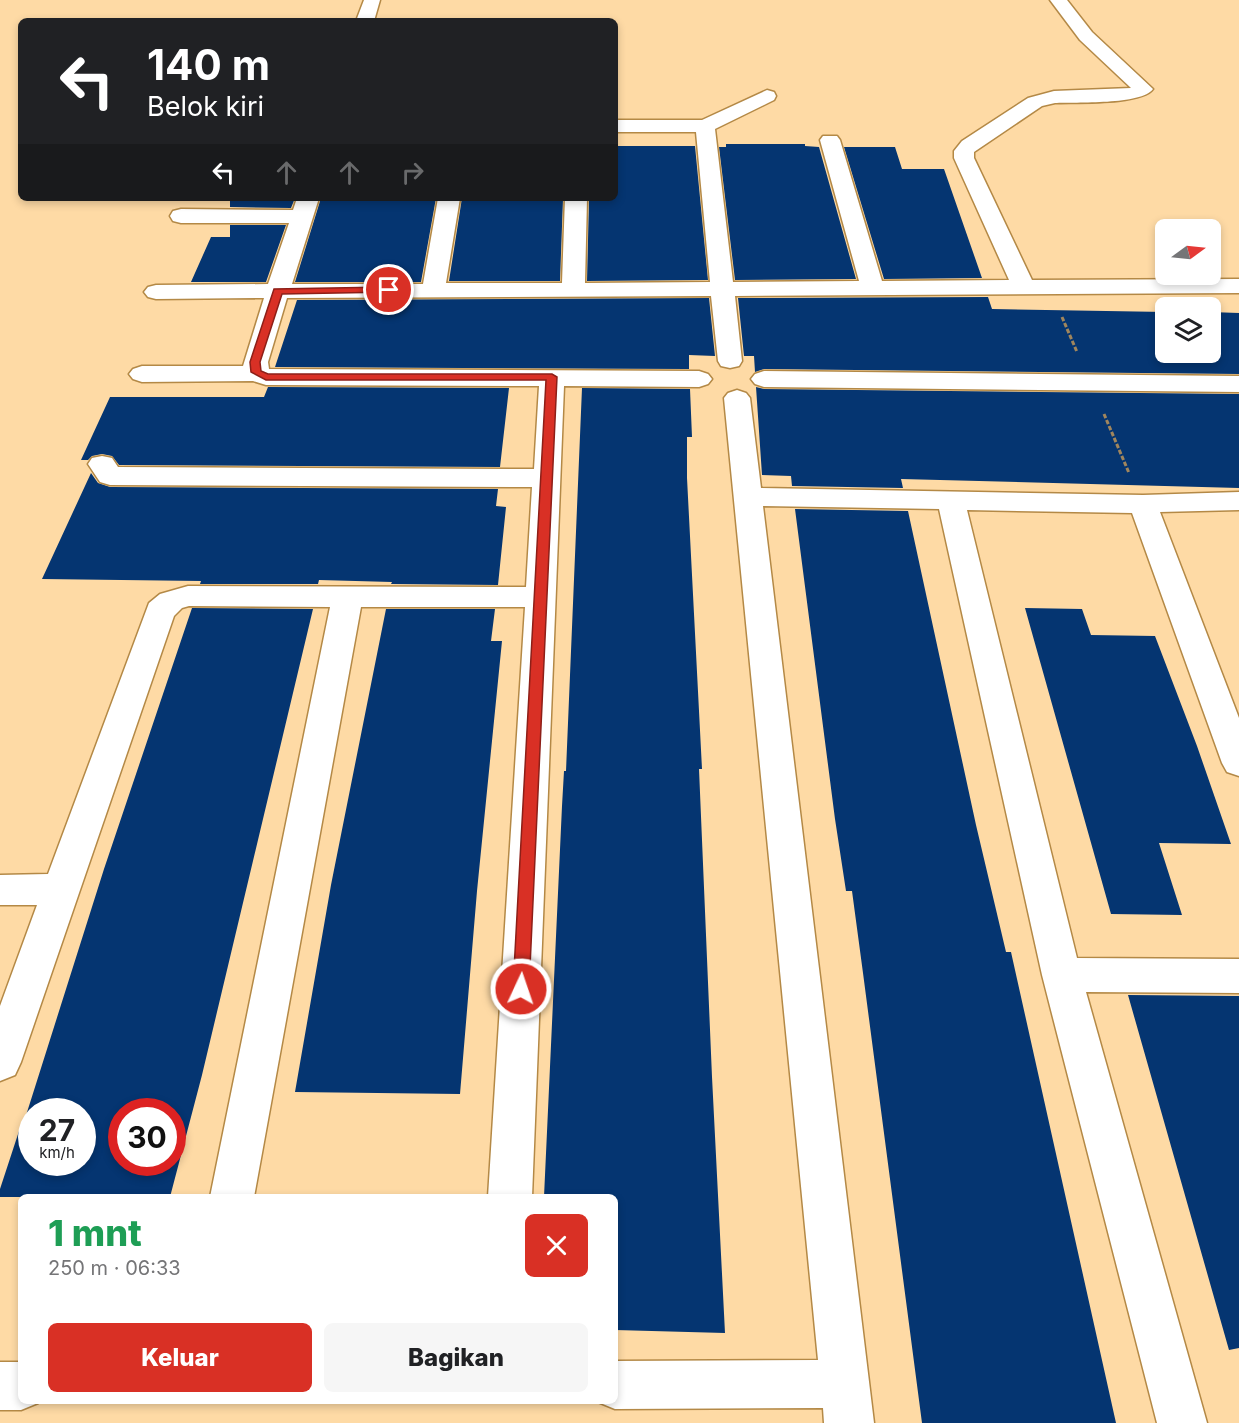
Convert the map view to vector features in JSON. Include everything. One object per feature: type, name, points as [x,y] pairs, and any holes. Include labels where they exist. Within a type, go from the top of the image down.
[{"type":"street","points":[[366,18],[372,0]]},
{"type":"street","points":[[1023,286],[964,158],[964,151],[969,145],[1035,102],[1054,97],[1135,93],[1144,88],[1086,36],[1058,0]]},
{"type":"street","points":[[618,126],[705,126],[767,96]]},
{"type":"street","points":[[705,126],[730,361]]},
{"type":"street","points":[[830,140],[872,287]]},
{"type":"street","points":[[433,290],[448,201]]},
{"type":"street","points":[[573,289],[576,201]]},
{"type":"street","points":[[181,216],[305,207],[255,362],[256,372]]},
{"type":"street","points":[[156,292],[1239,286]]},
{"type":"street","points":[[618,1385],[848,1404],[748,497],[751,389],[761,372],[753,366],[730,361],[707,366],[700,372],[699,379],[702,387],[722,397],[751,389],[1239,384]]},
{"type":"street","points":[[142,374],[256,372],[266,377],[699,379]]},
{"type":"street","points":[[510,1194],[552,377]]},
{"type":"street","points":[[102,464],[110,476],[547,478]]},
{"type":"street","points":[[748,497],[1143,504],[1239,501]]},
{"type":"street","points":[[951,501],[1062,975],[1182,1423]]},
{"type":"street","points":[[1143,504],[1239,763]]},
{"type":"street","points":[[233,1194],[348,595]]},
{"type":"street","points":[[0,1062],[59,889],[160,611],[171,601],[188,596],[541,597]]},
{"type":"street","points":[[0,890],[59,889]]},
{"type":"street","points":[[1062,975],[1239,976]]},
{"type":"street","points":[[0,1386],[18,1386]]},
{"type":"building","points":[[726,144],[805,144],[805,146],[819,147],[856,279],[735,280],[719,147],[726,147]]},
{"type":"building","points":[[618,146],[695,146],[708,280],[587,281],[589,201],[618,201]]},
{"type":"building","points":[[844,147],[895,147],[902,169],[944,169],[982,278],[884,279]]},
{"type":"building","points":[[230,201],[294,201],[291,208],[230,207]]},
{"type":"building","points":[[320,201],[435,201],[421,282],[295,282]]},
{"type":"building","points":[[462,201],[563,201],[560,281],[449,281]]},
{"type":"building","points":[[230,225],[286,225],[266,282],[191,282],[211,237],[230,237]]},
{"type":"building","points":[[988,297],[992,309],[1155,312],[1155,363],[1221,363],[1221,312],[1239,313],[1239,374],[764,369],[755,372],[754,356],[744,356],[738,298]]},
{"type":"building","points":[[709,298],[715,356],[689,355],[689,369],[275,367],[297,300]]},
{"type":"building","points":[[268,387],[509,388],[500,467],[119,465],[112,456],[102,454],[92,456],[88,460],[81,460],[110,397],[264,397]]},
{"type":"building","points":[[756,387],[764,389],[1239,394],[1239,488],[901,479],[903,488],[792,486],[791,476],[762,475]]},
{"type":"building","points":[[582,388],[690,389],[692,437],[687,437],[687,478],[702,769],[699,769],[725,1333],[618,1330],[618,1194],[544,1194],[562,806],[564,771],[566,771]]},
{"type":"building","points":[[91,473],[98,483],[110,487],[498,489],[496,506],[506,507],[498,585],[391,584],[392,582],[319,580],[318,584],[200,584],[201,581],[42,579]]},
{"type":"building","points":[[795,509],[908,511],[976,825],[1006,952],[1011,952],[1116,1423],[922,1423],[852,891],[846,891],[835,819]]},
{"type":"building","points":[[192,608],[313,609],[186,1136],[186,1098],[108,1098],[108,1176],[176,1176],[171,1194],[18,1194],[18,1197],[0,1197],[0,1189],[18,1134],[18,1176],[96,1176],[96,1098],[32,1098],[104,869]]},
{"type":"building","points":[[1025,608],[1082,609],[1091,635],[1155,636],[1231,844],[1159,843],[1182,915],[1111,914]]},
{"type":"building","points":[[386,609],[495,609],[491,641],[502,641],[477,891],[460,1094],[295,1092],[331,885]]},
{"type":"building","points":[[1128,995],[1239,996],[1239,1348],[1229,1350]]},
{"type":"route","points":[[389,290],[278,291],[255,362],[256,372],[266,377],[552,377],[521,989]]}]
